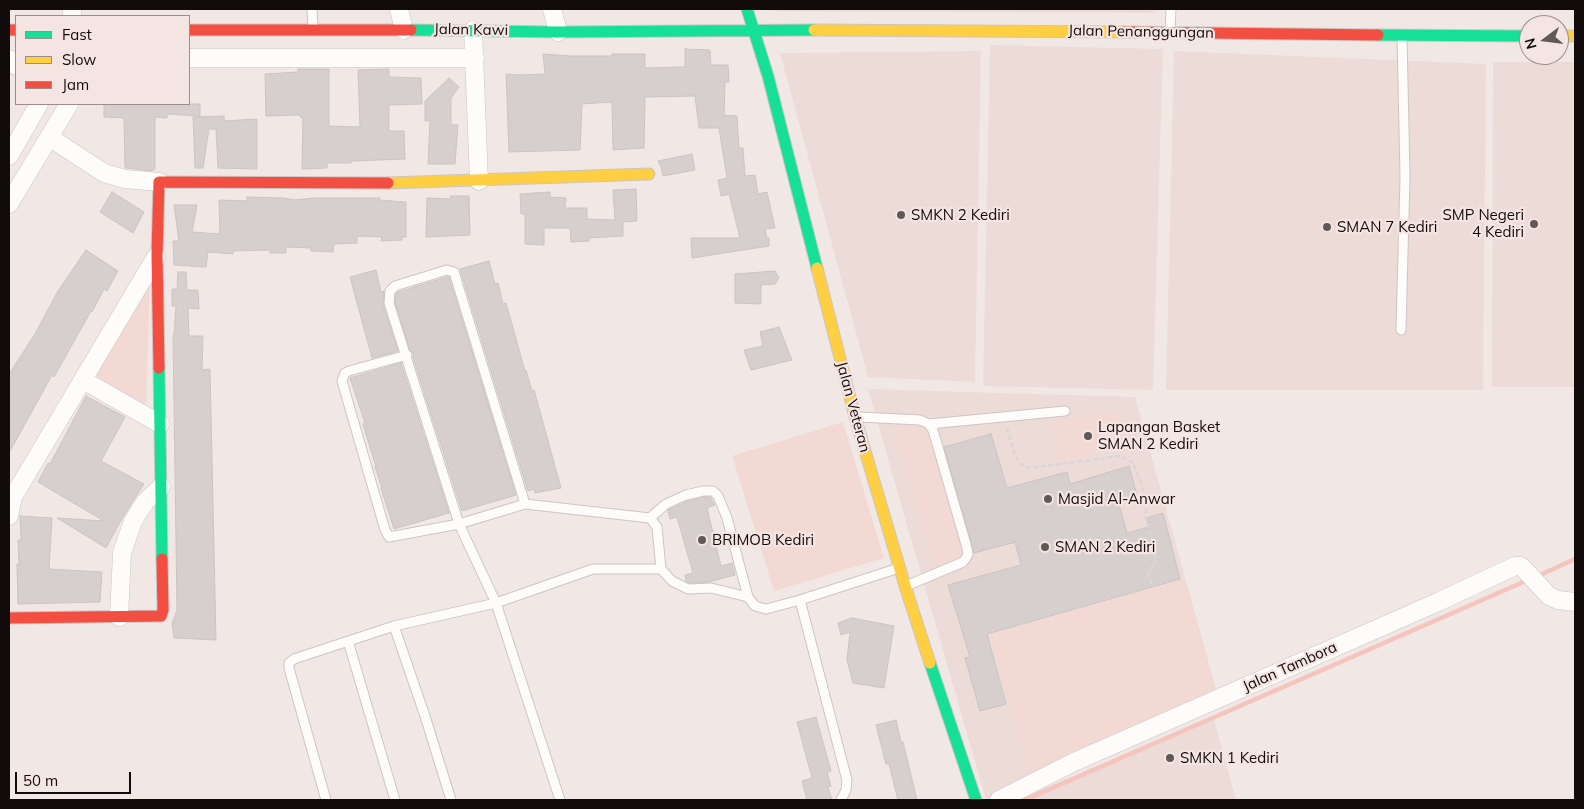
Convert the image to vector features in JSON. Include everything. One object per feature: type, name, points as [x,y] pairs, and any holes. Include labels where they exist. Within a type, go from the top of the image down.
[{"type":"main road","name":"Jalan Veteran","points":[[746,9],[768,76],[855,417],[899,568],[976,800]]},
{"type":"main road","name":"Jalan Kawi","points":[[190,30],[474,30],[558,32],[753,29]]},
{"type":"main road","name":"Jalan Penanggungan","points":[[753,29],[1519,36]]},
{"type":"main road","points":[[9,618],[156,617],[161,616],[164,610],[157,255],[159,182],[343,184],[649,174]]},
{"type":"street","points":[[399,9],[404,30]]},
{"type":"street","points":[[552,9],[558,32]]},
{"type":"street","points":[[474,30],[479,181]]},
{"type":"street","points":[[190,58],[474,58]]},
{"type":"street","points":[[9,156],[38,105]]},
{"type":"street","points":[[9,204],[14,182],[49,137],[68,105]]},
{"type":"street","points":[[49,137],[104,173],[124,179],[159,182]]},
{"type":"street","points":[[9,516],[13,498],[157,255]]},
{"type":"street","points":[[83,380],[160,424]]},
{"type":"street","points":[[119,617],[122,554],[133,521],[145,502],[161,487]]},
{"type":"street","name":"Jalan Tambora","points":[[999,800],[1074,762],[1438,602],[1515,566],[1521,566],[1548,596],[1575,602]]},
{"type":"lane","points":[[312,9],[313,30]]},
{"type":"lane","points":[[1170,32],[1171,9]]},
{"type":"lane","points":[[1401,330],[1405,187],[1402,35]]},
{"type":"lane","points":[[525,504],[457,276],[452,270],[447,270],[395,286],[390,291],[389,303],[459,524],[496,603],[560,800]]},
{"type":"lane","points":[[407,355],[349,370],[345,373],[342,381],[385,530],[389,537],[459,524],[525,504],[650,518],[657,527],[661,569],[672,581],[688,589],[711,588],[748,596]]},
{"type":"lane","points":[[855,417],[920,420],[930,424],[1065,411]]},
{"type":"lane","points":[[905,586],[963,562],[968,555],[930,424]]},
{"type":"lane","points":[[650,518],[666,504],[686,495],[713,491],[718,496],[727,518],[748,596],[755,606],[766,609],[899,568]]},
{"type":"lane","points":[[326,800],[289,668],[289,663],[294,659],[394,626],[496,603],[593,569],[661,569]]},
{"type":"lane","points":[[800,600],[847,780],[846,790],[841,800]]},
{"type":"lane","points":[[394,626],[451,800]]},
{"type":"lane","points":[[348,641],[395,800]]},
{"type":"path","points":[[1004,417],[1015,455],[1020,464],[1029,468],[1120,456],[1133,463],[1142,485],[1146,518],[1158,559],[1148,573],[1153,587]]},
{"type":"shaded area","points":[[768,9],[1156,9],[1156,13],[769,11]]},
{"type":"shaded area","points":[[990,45],[1163,49],[1153,390],[983,386]]},
{"type":"shaded area","name":"SMKN 2 Kediri","points":[[981,51],[975,382],[868,377],[780,53]]},
{"type":"shaded area","name":"SMAN 7 Kediri","points":[[1174,51],[1486,64],[1483,390],[1166,390]]},
{"type":"shaded area","name":"SMP Negeri 4 Kediri","points":[[1493,62],[1519,62],[1519,65],[1569,65],[1569,62],[1575,62],[1575,387],[1492,387]]},
{"type":"shaded area","points":[[150,282],[146,409],[96,376]]},
{"type":"shaded area","name":"SMAN 2 Kediri","points":[[868,389],[1135,397],[1218,696],[986,800]]},
{"type":"shaded area","name":"Lapangan Basket SMAN 2 Kediri","points":[[1117,411],[1124,448],[1059,460],[1051,423]]},
{"type":"shaded area","points":[[843,422],[884,558],[774,591],[732,456]]},
{"type":"shaded area","points":[[892,423],[929,429],[964,554],[935,568]]},
{"type":"shaded area","points":[[1184,579],[1216,695],[1030,778],[990,634]]},
{"type":"shaded area","name":"SMKN 1 Kediri","points":[[1213,716],[1236,800],[1017,800]]},
{"type":"building","points":[[685,49],[710,50],[711,65],[728,65],[729,82],[725,82],[724,115],[737,116],[739,148],[743,148],[745,176],[755,175],[758,194],[767,192],[775,228],[765,229],[767,238],[769,238],[769,246],[692,258],[691,238],[740,238],[729,194],[721,196],[718,180],[727,178],[719,128],[699,128],[695,96],[645,97],[644,148],[613,150],[612,102],[582,104],[580,150],[509,152],[506,74],[545,74],[543,54],[612,56],[612,54],[645,54],[645,68],[685,67]]},
{"type":"building","points":[[298,69],[329,69],[329,126],[360,127],[358,70],[389,69],[389,77],[421,78],[422,104],[389,105],[389,131],[404,131],[405,159],[327,163],[327,168],[302,169],[303,118],[300,115],[266,116],[265,74],[298,72]]},
{"type":"building","points":[[449,78],[459,87],[451,98],[451,125],[458,125],[455,164],[428,164],[430,121],[425,121],[425,101]]},
{"type":"building","points":[[200,104],[200,116],[167,114],[167,118],[155,117],[155,169],[151,171],[125,168],[124,118],[104,117],[104,105]]},
{"type":"building","points":[[224,116],[224,121],[257,119],[257,169],[218,168],[216,129],[209,129],[203,168],[195,168],[193,117]]},
{"type":"building","points":[[692,154],[695,170],[663,176],[658,161]]},
{"type":"building","points":[[636,189],[637,221],[623,222],[623,236],[589,238],[589,241],[571,242],[570,228],[544,228],[544,245],[525,244],[525,214],[521,214],[520,194],[550,192],[550,197],[566,198],[565,208],[587,208],[587,219],[615,220],[613,190]]},
{"type":"building","points":[[112,192],[144,212],[133,233],[100,212]]},
{"type":"building","points":[[451,196],[469,196],[470,235],[426,237],[427,198],[450,199]]},
{"type":"building","points":[[247,197],[295,200],[313,198],[380,198],[379,200],[406,202],[406,237],[402,237],[402,240],[381,241],[382,237],[357,236],[357,243],[334,244],[333,252],[311,251],[311,248],[286,247],[286,253],[270,253],[270,250],[233,251],[233,254],[208,252],[206,267],[174,265],[173,241],[179,241],[174,205],[197,205],[192,232],[220,234],[219,200],[247,201]]},
{"type":"building","points":[[86,250],[118,271],[107,291],[104,289],[54,377],[52,375],[9,453],[9,374],[35,334],[58,291]]},
{"type":"building","points":[[489,261],[495,284],[498,283],[503,304],[506,303],[525,371],[532,391],[534,390],[561,488],[535,493],[534,489],[528,491],[460,269]]},
{"type":"building","points":[[376,270],[381,292],[384,291],[383,305],[398,351],[372,358],[350,277]]},
{"type":"building","points":[[775,271],[779,278],[775,284],[761,285],[761,304],[735,303],[735,274]]},
{"type":"building","points":[[178,272],[186,272],[187,290],[198,290],[199,309],[188,308],[189,336],[203,336],[202,370],[210,369],[216,640],[174,638],[172,624],[177,610],[173,335],[176,306],[172,306],[172,289],[177,289]]},
{"type":"building","points":[[449,277],[516,495],[462,511],[413,353],[410,350],[395,302],[398,292]]},
{"type":"building","points":[[779,327],[792,360],[751,370],[744,350],[763,346],[760,332]]},
{"type":"building","points":[[401,363],[449,513],[394,529],[363,424],[365,423],[350,378]]},
{"type":"building","points":[[86,396],[125,417],[101,461],[144,484],[106,548],[57,518],[104,521],[38,482],[48,463],[50,464]]},
{"type":"building","points":[[991,434],[1007,488],[1067,472],[1070,484],[1129,466],[1137,495],[1118,501],[1127,533],[1149,527],[1147,518],[1163,513],[1180,579],[987,634],[1006,704],[980,711],[965,658],[970,657],[948,585],[1021,565],[1015,542],[974,553],[944,447]]},
{"type":"building","name":"BRIMOB Kediri","points":[[710,497],[715,505],[707,508],[721,566],[732,563],[735,575],[709,582],[689,583],[686,581],[685,575],[693,573],[677,517],[670,519],[668,510],[688,501]]},
{"type":"building","points":[[20,516],[52,518],[49,569],[102,572],[100,602],[18,604],[17,564],[19,564],[18,540],[21,540]]},
{"type":"building","points":[[852,618],[894,626],[884,688],[853,683],[847,660],[850,632],[841,635],[838,623]]},
{"type":"building","points":[[816,717],[831,771],[827,772],[831,786],[828,787],[832,800],[807,800],[802,781],[812,778],[797,722]]},
{"type":"building","points":[[896,720],[917,800],[898,800],[889,764],[886,764],[876,725]]},
{"type":"waterway","points":[[1538,576],[1575,559]]},
{"type":"waterway","points":[[1025,800],[1528,580]]},
{"type":"traffic: fast","points":[[747,9],[768,76],[817,268]]},
{"type":"traffic: fast","points":[[411,30],[558,32],[814,30]]},
{"type":"traffic: fast","points":[[1378,35],[1519,36]]},
{"type":"traffic: fast","points":[[159,368],[162,559]]},
{"type":"traffic: fast","points":[[930,663],[976,800]]},
{"type":"traffic: slow","points":[[814,30],[1123,32]]},
{"type":"traffic: slow","points":[[1569,36],[1575,36]]},
{"type":"traffic: slow","points":[[388,183],[649,174]]},
{"type":"traffic: slow","points":[[817,268],[855,417],[930,663]]},
{"type":"traffic: jam","points":[[9,30],[15,30]]},
{"type":"traffic: jam","points":[[190,30],[411,30]]},
{"type":"traffic: jam","points":[[1123,32],[1378,35]]},
{"type":"traffic: jam","points":[[159,368],[157,255],[159,182],[388,183]]},
{"type":"traffic: jam","points":[[9,618],[161,616],[163,610],[162,559]]},
{"type":"place","name":"SMKN 2 Kediri","points":[[901,215]]},
{"type":"place","name":"SMP Negeri 4 Kediri","points":[[1534,224]]},
{"type":"place","name":"SMAN 7 Kediri","points":[[1327,227]]},
{"type":"place","name":"Lapangan Basket SMAN 2 Kediri","points":[[1088,436]]},
{"type":"place","name":"Masjid Al-Anwar","points":[[1048,499]]},
{"type":"place","name":"BRIMOB Kediri","points":[[702,540]]},
{"type":"place","name":"SMAN 2 Kediri","points":[[1045,547]]},
{"type":"place","name":"SMKN 1 Kediri","points":[[1170,758]]}]
